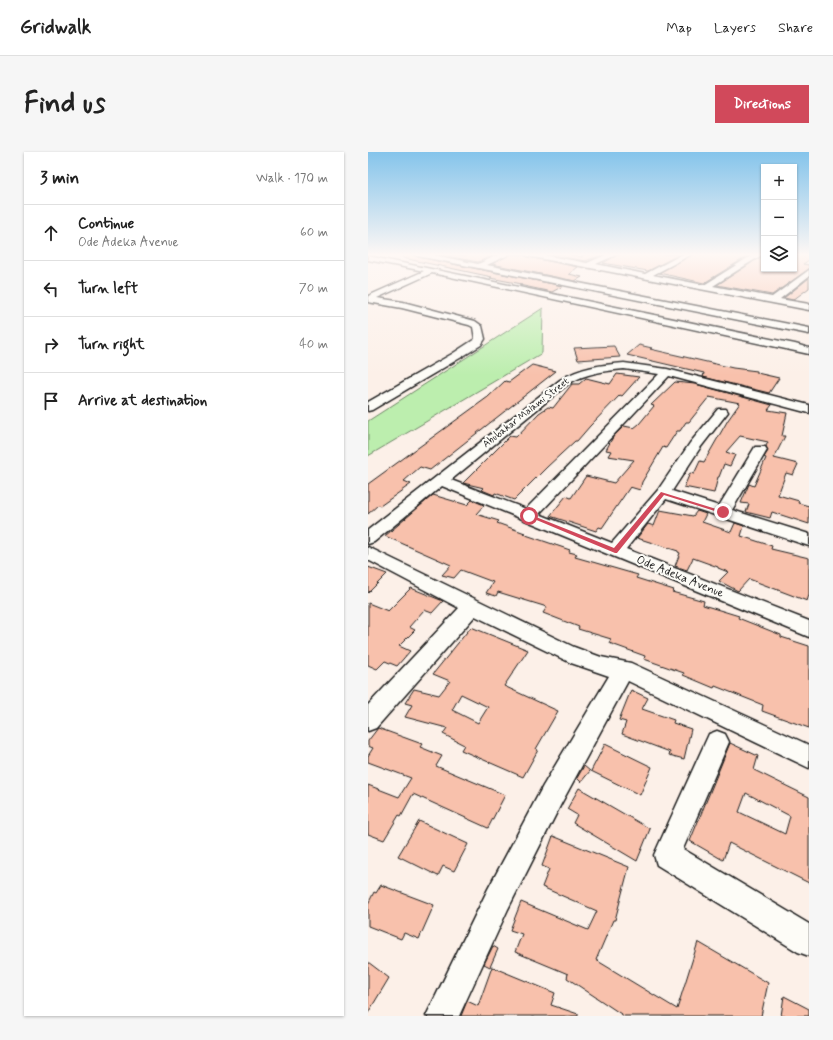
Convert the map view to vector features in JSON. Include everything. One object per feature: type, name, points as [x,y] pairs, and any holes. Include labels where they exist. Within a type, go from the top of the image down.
[{"type":"street","points":[[368,299],[379,294]]},
{"type":"street","points":[[545,294],[809,351]]},
{"type":"street","points":[[621,294],[809,332]]},
{"type":"street","points":[[744,294],[809,308]]},
{"type":"street","points":[[774,300],[781,294]]},
{"type":"street","points":[[368,299],[403,304],[472,323],[477,326],[480,338],[477,343],[456,356],[368,407]]},
{"type":"street","name":"Abubakar Malami Street","points":[[368,538],[439,480],[575,375],[596,369],[624,366],[654,369],[809,409]]},
{"type":"street","points":[[529,516],[667,372]]},
{"type":"street","points":[[615,551],[663,493],[695,446],[722,412]]},
{"type":"street","points":[[723,512],[760,450]]},
{"type":"street","name":"Ode Adeka Avenue","points":[[439,480],[809,629]]},
{"type":"street","points":[[663,493],[809,540]]},
{"type":"street","points":[[368,553],[472,608],[601,667],[624,669],[809,757]]},
{"type":"street","points":[[368,721],[472,608]]},
{"type":"street","points":[[442,1016],[495,906],[552,795],[624,669]]},
{"type":"street","points":[[717,742],[667,855],[809,941]]},
{"type":"green space","points":[[543,308],[542,353],[368,456],[368,421]]},
{"type":"building","points":[[789,294],[801,294],[793,300],[784,298]]},
{"type":"building","points":[[639,345],[652,348],[650,349],[733,368],[757,371],[757,373],[779,378],[769,393],[703,377],[704,373],[627,355]]},
{"type":"building","points":[[614,346],[620,357],[578,360],[574,348]]},
{"type":"building","points":[[532,365],[556,371],[430,470],[420,467],[404,481],[411,484],[380,506],[378,505],[368,514],[368,484],[488,397],[505,381],[509,382]]},
{"type":"building","points":[[617,374],[639,377],[577,441],[575,441],[547,467],[514,500],[482,490],[484,488],[463,483],[510,436],[516,437],[539,413],[548,407],[553,408],[572,384],[579,384],[586,378],[610,384]]},
{"type":"building","points":[[675,382],[695,384],[772,405],[768,410],[787,413],[782,436],[785,436],[774,458],[798,464],[793,475],[786,473],[778,495],[799,501],[798,503],[809,506],[809,524],[772,512],[770,518],[746,512],[749,504],[741,503],[749,484],[754,486],[766,458],[764,457],[768,451],[766,446],[768,442],[740,436],[726,452],[735,455],[730,466],[724,464],[718,477],[714,493],[684,487],[690,473],[694,474],[700,461],[704,462],[728,420],[740,403],[709,397],[689,422],[686,422],[680,431],[677,431],[666,448],[663,447],[642,482],[640,490],[630,487],[602,528],[599,527],[596,531],[550,516],[566,496],[571,498],[586,476],[614,483],[634,460],[608,456],[611,451],[606,450],[613,437],[624,426],[634,428],[639,424],[654,406],[651,405]]},
{"type":"building","points":[[433,495],[467,505],[472,500],[484,505],[476,514],[499,521],[497,523],[525,533],[523,534],[570,550],[569,552],[577,554],[575,557],[638,575],[636,578],[674,590],[672,592],[704,601],[703,605],[739,616],[738,618],[781,635],[781,637],[809,646],[809,728],[762,711],[763,705],[715,686],[714,688],[683,675],[684,673],[644,659],[645,656],[609,643],[611,639],[578,629],[579,627],[543,613],[547,607],[498,592],[496,596],[486,593],[493,582],[461,570],[454,578],[442,575],[451,565],[385,536]]},
{"type":"building","points":[[660,510],[693,516],[697,511],[706,514],[702,522],[731,532],[735,523],[744,526],[741,536],[772,546],[771,549],[809,558],[809,595],[807,601],[749,579],[738,591],[719,581],[728,572],[693,558],[687,570],[675,566],[680,553],[678,551],[637,538],[648,524],[654,526]]},
{"type":"building","points":[[368,567],[387,574],[368,593]]},
{"type":"building","points":[[411,588],[443,601],[432,613],[424,610],[409,627],[415,630],[399,646],[410,651],[397,666],[385,661],[377,669],[368,665],[368,603],[388,611]]},
{"type":"building","points":[[471,627],[528,650],[504,686],[558,711],[536,749],[538,750],[523,777],[461,750],[464,745],[443,734],[447,728],[405,717],[412,705],[405,703],[414,689],[439,695],[450,681],[433,674]],"holes":[[[461,694],[488,707],[478,723],[452,710]]]},
{"type":"building","points":[[631,690],[648,698],[642,709],[674,720],[673,723],[691,729],[684,759],[669,755],[670,752],[622,734],[626,722],[619,720]]},
{"type":"building","points":[[378,728],[422,744],[420,747],[442,756],[436,766],[505,795],[488,828],[413,794],[401,816],[399,815],[384,840],[368,834],[368,785],[399,797],[411,778],[368,762],[368,756],[373,748],[368,746],[368,741]]},
{"type":"building","points":[[730,743],[758,756],[754,770],[809,797],[809,883],[729,843],[723,860],[690,841]],"holes":[[[746,793],[790,816],[785,834],[739,812]]]},
{"type":"building","points":[[605,744],[652,767],[640,795],[591,771]]},
{"type":"building","points":[[584,766],[590,771],[581,782],[577,778]]},
{"type":"building","points":[[579,788],[650,829],[637,861],[573,823],[577,815],[567,809]]},
{"type":"building","points":[[419,821],[468,844],[454,871],[443,866],[438,876],[398,856]]},
{"type":"building","points":[[553,836],[629,867],[615,920],[613,920],[596,960],[677,1009],[698,942],[768,983],[761,1016],[624,1016],[567,978],[568,974],[515,952],[522,934],[510,930],[521,902],[588,930],[597,911],[542,887],[549,869],[542,866]]},
{"type":"building","points":[[381,885],[434,905],[419,939],[404,933],[401,939],[368,926],[368,904],[374,892],[376,893]]},
{"type":"building","points":[[493,946],[498,949],[490,967],[484,964]]},
{"type":"building","points":[[368,962],[389,978],[368,1013]]},
{"type":"building","points":[[492,967],[555,993],[551,1005],[578,1014],[578,1016],[461,1016],[467,1001],[478,1006]]},
{"type":"building","points":[[784,996],[809,1009],[809,1016],[781,1016]]},
{"type":"route","points":[[529,516],[615,551],[663,493],[723,512]]}]
